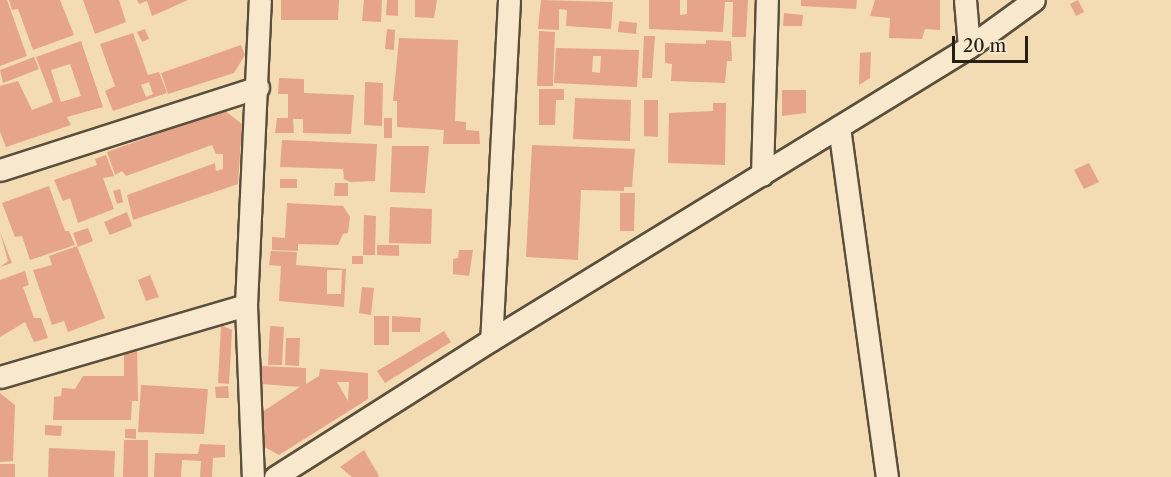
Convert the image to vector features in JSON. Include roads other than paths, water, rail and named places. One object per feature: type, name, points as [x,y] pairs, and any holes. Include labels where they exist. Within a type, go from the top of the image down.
[{"type":"street","points":[[253,477],[246,305],[258,87],[260,0]]},
{"type":"street","points":[[491,340],[508,0]]},
{"type":"street","points":[[762,175],[767,0]]},
{"type":"street","points":[[965,0],[969,47]]},
{"type":"street","points":[[282,475],[491,340],[969,47],[1034,0]]},
{"type":"street","points":[[0,170],[258,87]]},
{"type":"street","points":[[839,128],[888,477]]},
{"type":"street","points":[[0,377],[246,305]]}]
